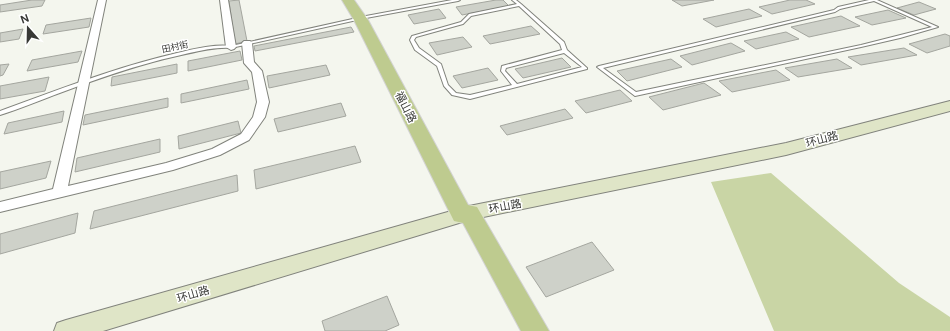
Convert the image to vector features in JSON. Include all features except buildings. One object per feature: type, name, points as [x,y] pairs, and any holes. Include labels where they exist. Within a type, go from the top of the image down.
[{"type":"main road","name":"福山路","points":[[348,0],[363,17],[535,331]]},
{"type":"main road","points":[[356,0],[363,17]]},
{"type":"main road","name":"环山路","points":[[66,331],[469,213],[786,149],[950,106]]},
{"type":"street","points":[[59,194],[82,84],[102,0]]},
{"type":"street","points":[[224,0],[231,47]]},
{"type":"street","points":[[0,208],[168,167],[216,152],[245,137],[259,117],[263,102],[257,72],[249,63],[247,43]]},
{"type":"lane","name":"田村街","points":[[0,113],[112,72],[166,56],[221,45],[231,47],[363,17],[458,0]]},
{"type":"lane","points":[[514,0],[520,5],[562,43],[566,51],[585,68],[470,97],[454,94],[446,86],[439,65],[417,49],[412,40],[414,36],[462,23],[470,15],[520,5]]},
{"type":"lane","points":[[874,0],[936,27],[892,39],[634,94],[599,67],[835,12],[839,8],[874,0]]},
{"type":"lane","points":[[516,86],[503,71],[504,67],[566,51]]},
{"type":"green space","points":[[771,173],[899,283],[950,317],[950,331],[774,331],[711,182]]}]
